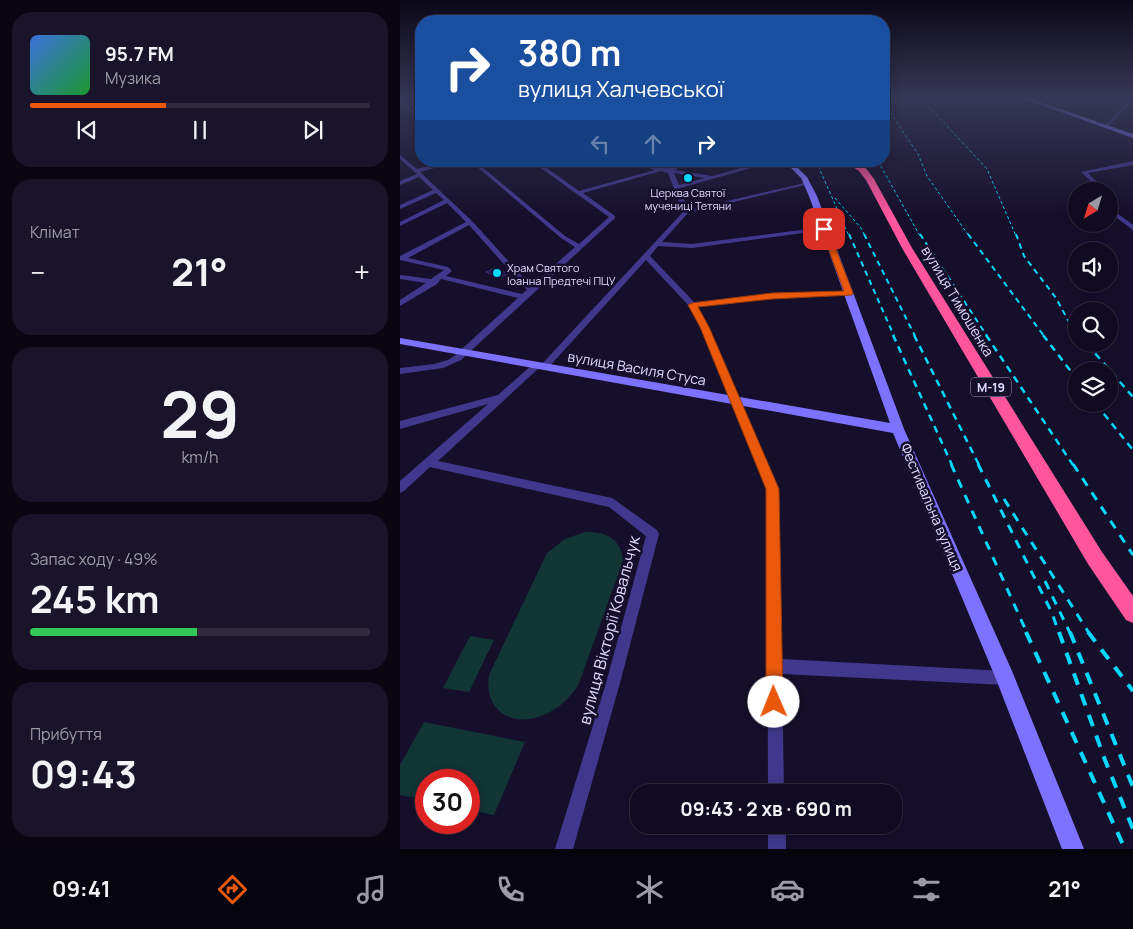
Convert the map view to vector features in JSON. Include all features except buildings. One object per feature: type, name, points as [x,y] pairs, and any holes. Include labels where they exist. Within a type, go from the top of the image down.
[{"type":"highway","name":"вулиця Тимошенка","points":[[858,167],[870,179],[907,248],[1094,558],[1133,613]]},
{"type":"street","points":[[401,159],[470,222],[531,290]]},
{"type":"street","points":[[1094,182],[1084,172],[1133,163]]},
{"type":"street","points":[[400,183],[417,173],[438,167]]},
{"type":"street","points":[[479,167],[563,237],[578,247]]},
{"type":"street","points":[[400,371],[450,362],[459,358],[462,352],[612,217],[541,167]]},
{"type":"street","points":[[650,167],[713,177]]},
{"type":"street","points":[[670,170],[680,167],[691,174]]},
{"type":"street","points":[[678,187],[751,167]]},
{"type":"street","name":"Фестивальна вулиця","points":[[795,167],[807,183],[898,430],[1005,678],[1073,849]]},
{"type":"street","points":[[578,193],[661,170]]},
{"type":"street","points":[[670,170],[686,212]]},
{"type":"street","points":[[400,488],[430,463],[499,397],[540,366],[686,212],[807,183]]},
{"type":"street","points":[[400,207],[436,190]]},
{"type":"street","points":[[400,224],[447,202]]},
{"type":"street","points":[[1118,216],[1133,228]]},
{"type":"street","points":[[401,258],[470,222]]},
{"type":"street","points":[[656,244],[692,246],[824,229]]},
{"type":"street","points":[[645,255],[692,305],[705,327],[757,457],[773,489],[776,784]]},
{"type":"street","points":[[400,304],[438,280],[448,271],[446,268],[401,258]]},
{"type":"street","points":[[400,277],[438,280],[524,297]]},
{"type":"street","points":[[692,305],[772,296],[849,293]]},
{"type":"street","name":"вулиця Василя Стуса","points":[[400,341],[898,430]]},
{"type":"street","points":[[400,425],[499,397]]},
{"type":"street","name":"вулиця Вікторії Ковальчук","points":[[430,463],[612,503],[653,534],[613,683],[564,849]]},
{"type":"street","points":[[774,666],[1005,678]]},
{"type":"street","points":[[776,834],[777,849]]},
{"type":"green space","points":[[585,532],[599,533],[611,538],[619,547],[623,561],[578,686],[564,702],[551,712],[534,718],[512,718],[496,708],[491,699],[488,688],[489,675],[547,553],[565,539]]},
{"type":"green space","points":[[470,636],[494,640],[469,692],[443,688]]},
{"type":"green space","points":[[424,722],[525,742],[494,815],[480,812],[480,769],[415,769],[415,798],[400,795],[400,765]]},
{"type":"railway","points":[[907,138],[918,154],[927,176],[969,236]]},
{"type":"railway","points":[[958,138],[987,169],[1016,236]]},
{"type":"railway","points":[[819,167],[849,236]]},
{"type":"railway","points":[[881,167],[920,236]]},
{"type":"railway","points":[[835,198],[861,228],[915,336]]},
{"type":"railway","points":[[849,234],[894,336]]},
{"type":"railway","points":[[920,234],[987,336]]},
{"type":"railway","points":[[968,234],[1044,336]]},
{"type":"railway","points":[[1016,234],[1024,256],[1056,298],[1068,320]]},
{"type":"railway","points":[[893,335],[952,465]]},
{"type":"railway","points":[[914,335],[979,465]]},
{"type":"railway","points":[[986,335],[1073,465]]},
{"type":"railway","points":[[1043,335],[1068,368]]},
{"type":"railway","points":[[1094,352],[1133,397]]},
{"type":"railway","points":[[1102,412],[1133,450]]},
{"type":"railway","points":[[951,464],[1027,633]]},
{"type":"railway","points":[[978,464],[1052,613],[1059,633]]},
{"type":"railway","points":[[1073,464],[1133,555]]},
{"type":"railway","points":[[1004,499],[1089,633]]},
{"type":"railway","points":[[1045,581],[1070,633]]},
{"type":"railway","points":[[1026,632],[1125,849]]},
{"type":"railway","points":[[1059,632],[1105,760],[1133,829]]},
{"type":"railway","points":[[1070,632],[1133,787]]},
{"type":"railway","points":[[1088,632],[1133,691]]},
{"type":"place","name":"Церква Святої мучениці Тетяни","points":[[688,178]]},
{"type":"place","name":"Храм Святого Іоанна Предтечі ПЦУ","points":[[497,273]]},
{"type":"route","points":[[774,702],[773,489],[757,457],[705,327],[692,305],[772,296],[849,293],[824,229]]}]
